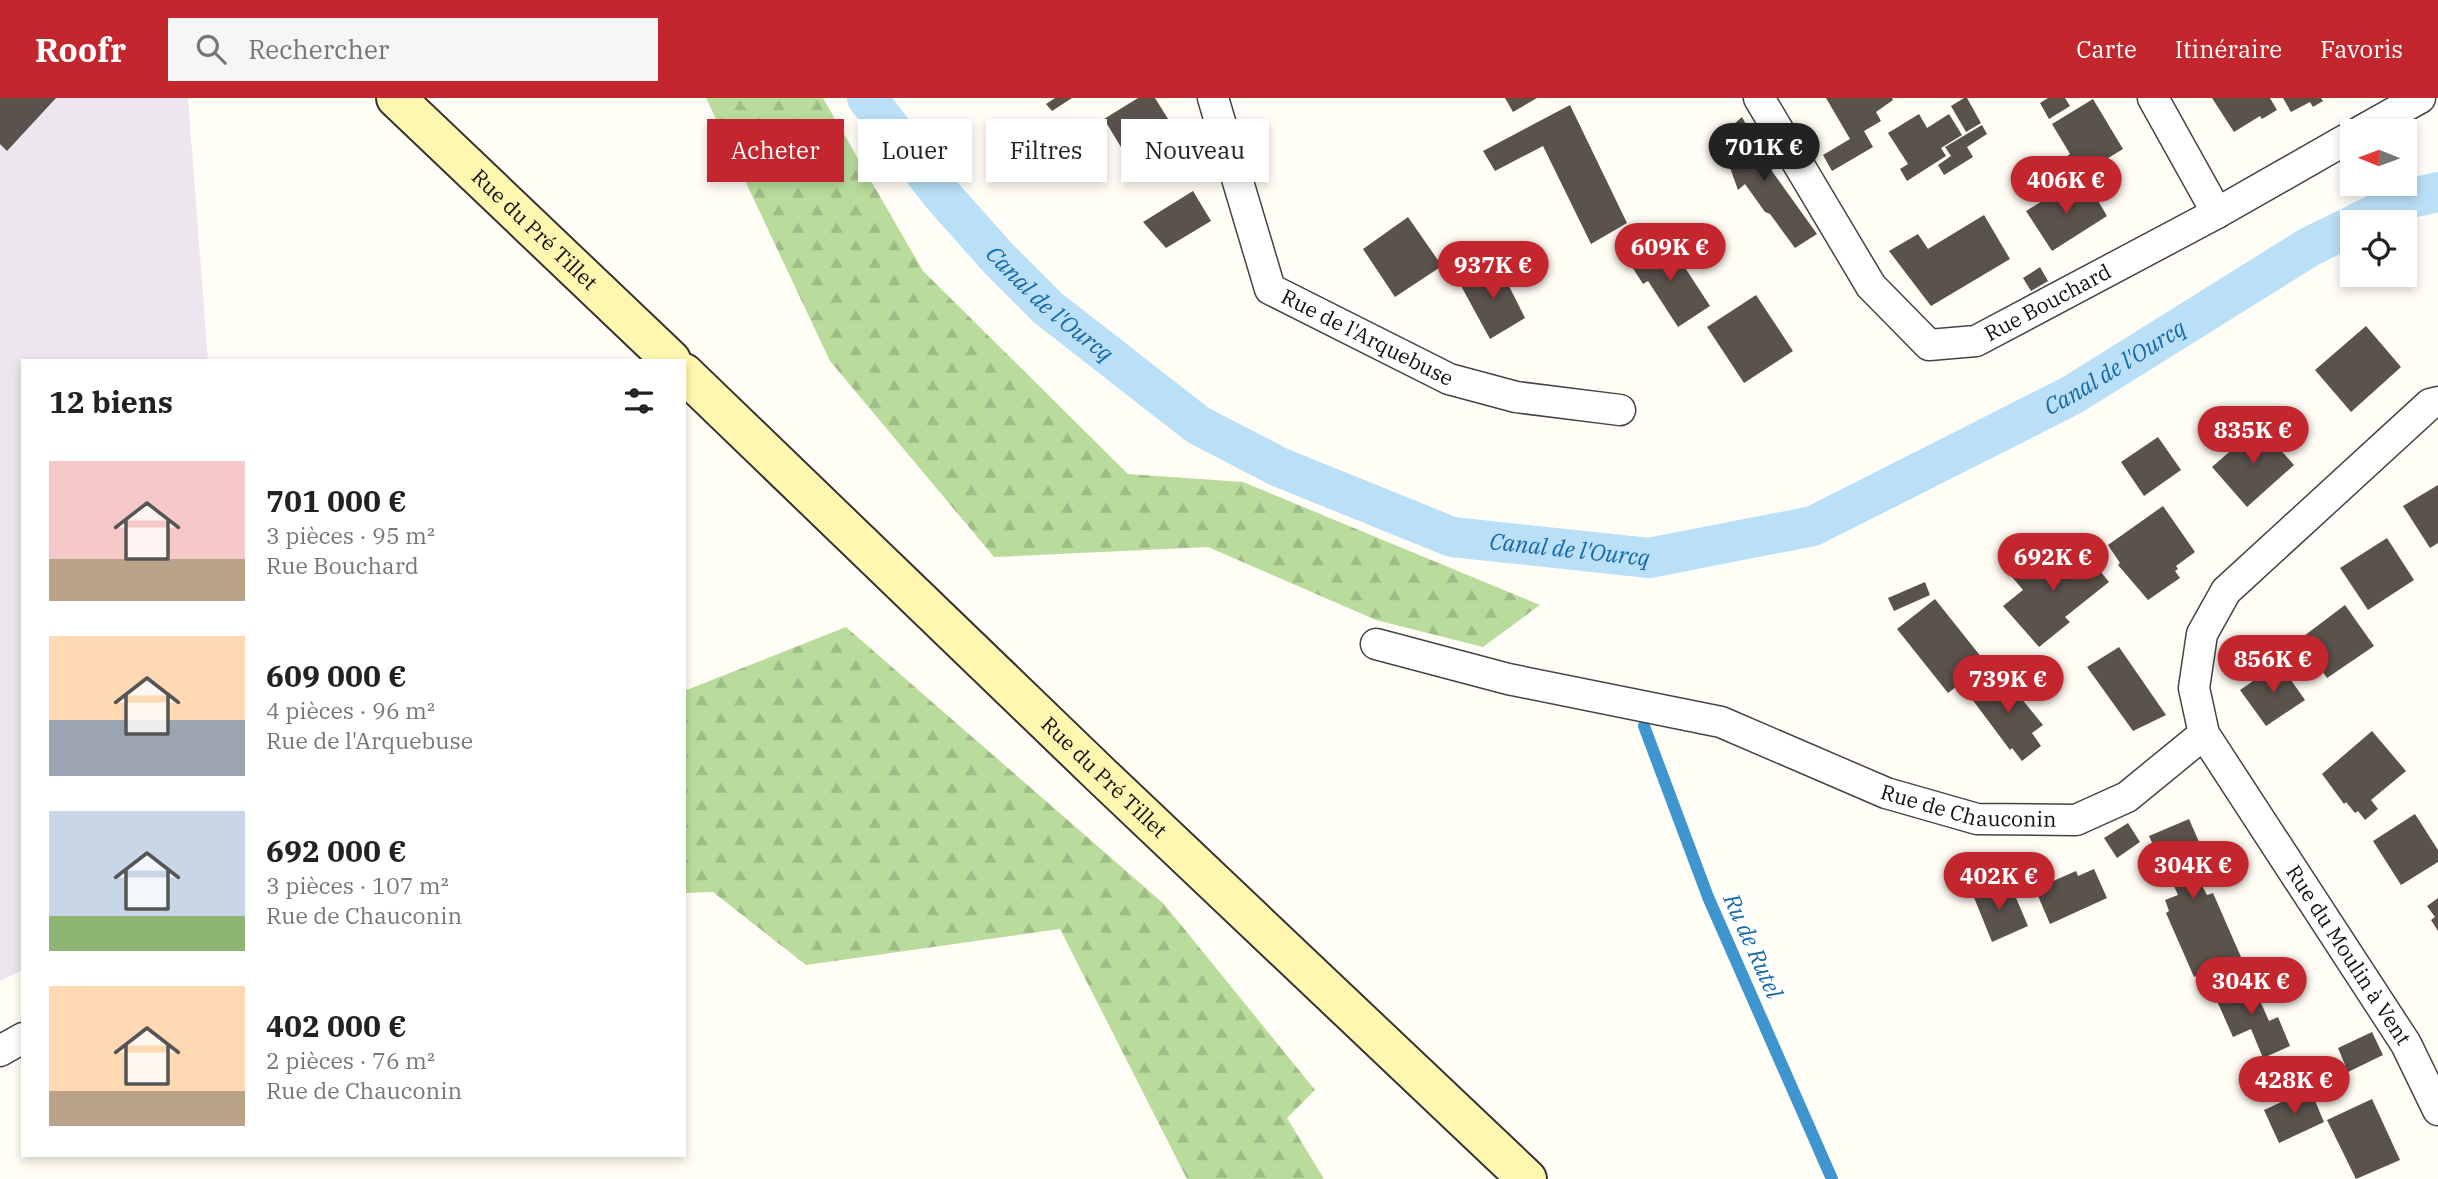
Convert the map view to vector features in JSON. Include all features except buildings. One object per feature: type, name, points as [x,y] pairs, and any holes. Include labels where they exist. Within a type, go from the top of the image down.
[{"type":"street","name":"Rue du Pré Tillet","points":[[396,98],[670,359]]},
{"type":"street","name":"Rue de l'Arquebuse","points":[[1213,98],[1270,289],[1449,379],[1516,397],[1620,410]]},
{"type":"street","name":"Rue Bouchard","points":[[1759,98],[1871,286],[1929,345],[1976,341],[2340,143]]},
{"type":"street","points":[[2153,98],[2217,212]]},
{"type":"street","points":[[2382,119],[2420,98]]},
{"type":"street","name":"Rue du Pré Tillet","points":[[686,375],[1103,777],[1527,1179]]},
{"type":"street","points":[[2204,734],[2194,688],[2202,634],[2225,591],[2430,404],[2438,402]]},
{"type":"street","name":"Rue de Chauconin","points":[[1376,644],[1508,679],[1721,722],[1886,793],[1977,819],[2076,820],[2127,797],[2204,734]]},
{"type":"street","name":"Rue du Moulin à Vent","points":[[2204,734],[2406,1044],[2438,1110]]},
{"type":"street","points":[[0,1051],[21,1039]]},
{"type":"shaded area","points":[[0,98],[188,98],[208,359],[21,359],[21,971],[0,981]]},
{"type":"green space","points":[[706,98],[823,98],[835,119],[716,119]]},
{"type":"green space","points":[[844,134],[858,159],[858,182],[872,182],[923,271],[1128,474],[1243,482],[1540,605],[1483,647],[1376,620],[1208,547],[994,557],[830,361],[746,182],[844,182]]},
{"type":"green space","points":[[846,627],[1164,904],[1315,1090],[1287,1118],[1324,1179],[1187,1179],[1060,929],[806,965],[713,892],[686,893],[686,690]]},
{"type":"waterway","name":"Canal de l'Ourcq","points":[[867,98],[942,195],[999,259],[1048,308],[1198,425],[1279,467],[1452,537],[1649,558],[1813,526],[2072,395],[2309,247],[2340,232]]},
{"type":"waterway","name":"Canal de l'Ourcq","points":[[2384,210],[2406,199],[2438,192]]},
{"type":"waterway","name":"Ru de Rutel","points":[[1644,726],[1708,897],[1832,1179]]}]
